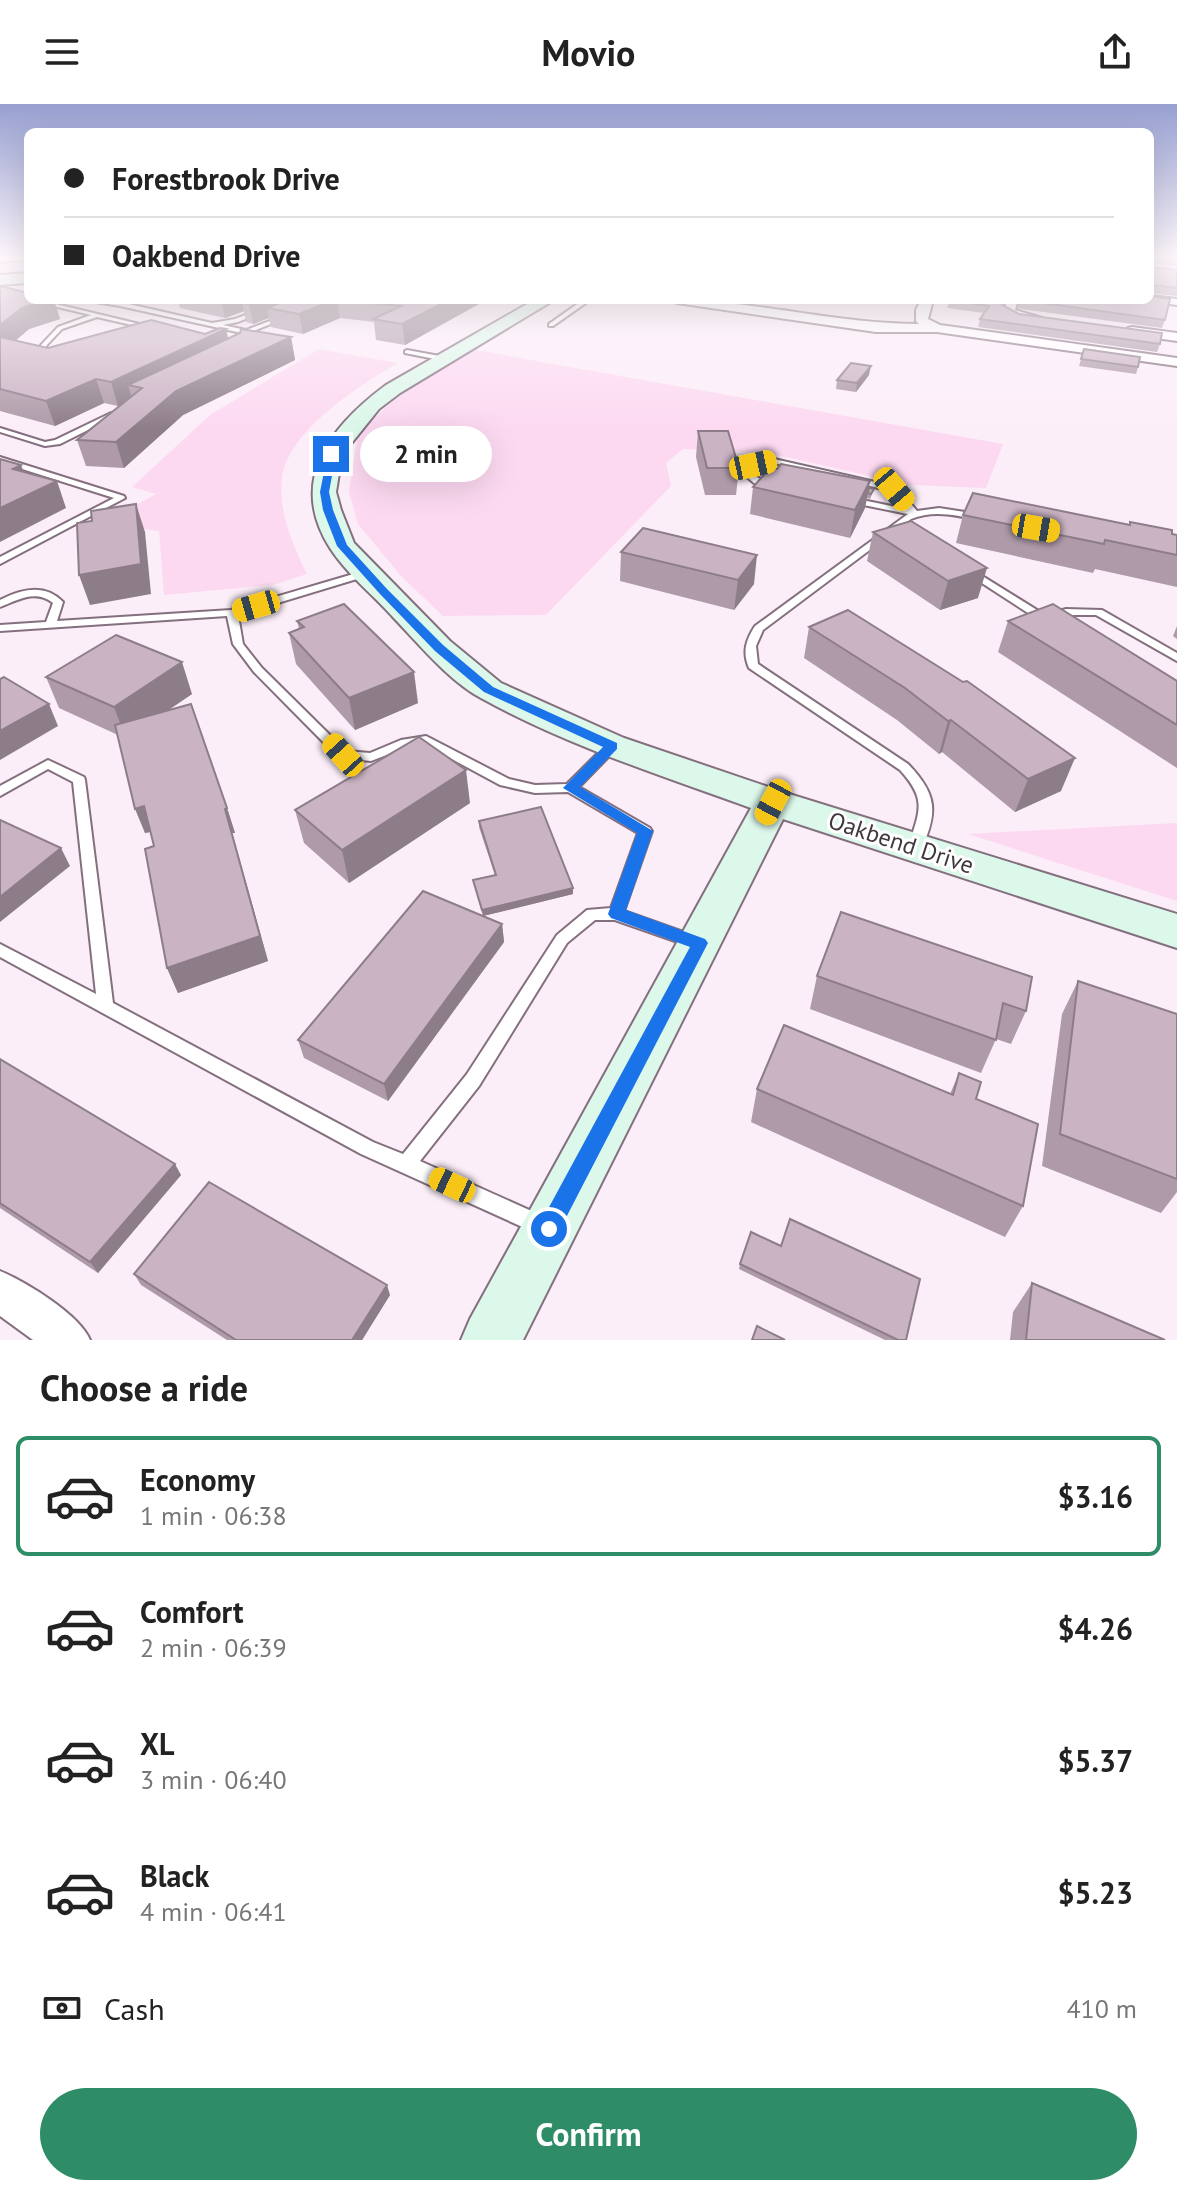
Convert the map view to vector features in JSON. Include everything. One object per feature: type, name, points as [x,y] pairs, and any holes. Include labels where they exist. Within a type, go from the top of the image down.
[{"type":"street","name":"Oakbend Drive","points":[[547,314],[445,359],[372,405],[331,454],[324,492],[342,546],[439,648],[489,690],[612,746],[773,802],[1177,931]]},
{"type":"street","points":[[774,314],[876,328],[937,328],[1177,362]]},
{"type":"street","points":[[922,314],[922,321],[937,328]]},
{"type":"street","points":[[1034,314],[1054,320]]},
{"type":"street","points":[[1116,329],[1177,337]]},
{"type":"street","points":[[491,1340],[773,802]]},
{"type":"street","points":[[0,1291],[69,1340]]},
{"type":"lane","points":[[92,314],[160,330]]},
{"type":"lane","points":[[162,314],[246,332],[287,316]]},
{"type":"lane","points":[[212,325],[254,314]]},
{"type":"lane","points":[[65,356],[49,352],[43,346],[60,328],[98,315]]},
{"type":"lane","points":[[133,331],[147,327]]},
{"type":"lane","points":[[407,352],[445,359]]},
{"type":"lane","points":[[0,430],[45,444],[57,442],[125,409]]},
{"type":"lane","points":[[0,459],[121,498],[0,561]]},
{"type":"lane","points":[[914,513],[894,489],[879,485],[774,461],[753,465],[746,473],[757,481],[914,513],[952,512],[997,520]]},
{"type":"lane","points":[[914,513],[896,533],[759,628],[752,638],[749,653],[753,666],[904,767],[916,779],[926,792],[927,802],[915,848]]},
{"type":"lane","points":[[958,564],[1056,626]]},
{"type":"lane","points":[[0,628],[232,613],[367,573]]},
{"type":"lane","points":[[0,604],[27,593],[43,592],[58,602],[50,625]]},
{"type":"lane","points":[[1043,618],[1066,612],[1098,612],[1177,658]]},
{"type":"lane","points":[[232,613],[238,644],[258,670],[311,719],[343,755],[371,757],[405,743],[426,740],[505,782],[535,789],[570,788],[645,831],[616,914]]},
{"type":"lane","points":[[570,788],[612,746]]},
{"type":"lane","points":[[0,792],[48,764],[79,780],[105,1006]]},
{"type":"lane","points":[[406,1164],[473,1080],[562,939],[592,914],[616,914],[700,943]]},
{"type":"lane","points":[[0,950],[367,1148],[549,1229]]},
{"type":"shaded area","points":[[319,349],[398,363],[328,411],[297,444],[287,461],[281,491],[284,516],[307,574],[273,585],[164,595],[159,531],[104,523],[156,494],[132,487],[210,415]]},
{"type":"shaded area","points":[[473,349],[1003,444],[986,488],[910,485],[768,453],[683,449],[666,463],[671,486],[546,615],[443,616],[402,577],[358,524],[349,492],[358,434],[397,397]]},
{"type":"shaded area","points":[[1177,823],[1177,901],[968,834]]},
{"type":"building","points":[[0,314],[15,314],[0,325]]},
{"type":"building","points":[[384,314],[422,314],[402,324],[373,319]]},
{"type":"building","points":[[984,314],[1018,314],[1162,333],[1160,344],[980,319]]},
{"type":"building","points":[[1119,314],[1167,314],[1165,320]]},
{"type":"building","points":[[151,320],[205,334],[226,329],[111,382],[96,379],[46,401],[0,389],[0,337],[48,348]]},
{"type":"building","points":[[241,329],[291,337],[176,391],[116,442],[77,440],[142,388],[128,385],[240,333]]},
{"type":"building","points":[[1084,349],[1140,357],[1138,367],[1081,359]]},
{"type":"building","points":[[851,363],[871,366],[857,383],[837,380]]},
{"type":"building","points":[[698,431],[728,431],[739,468],[707,468]]},
{"type":"building","points":[[0,459],[21,465],[13,469],[57,481],[0,508]]},
{"type":"building","points":[[781,464],[870,481],[855,510],[753,487],[770,468],[777,469]]},
{"type":"building","points":[[973,493],[1130,525],[1130,522],[1172,530],[1172,534],[1177,535],[1177,555],[1105,540],[1104,544],[963,515]]},
{"type":"building","points":[[136,504],[141,564],[79,575],[77,523],[92,521],[91,511]]},
{"type":"building","points":[[911,521],[987,568],[948,581],[873,532]]},
{"type":"building","points":[[643,528],[757,555],[738,580],[621,552]]},
{"type":"building","points":[[344,604],[414,672],[349,698],[289,633],[304,627],[297,621]]},
{"type":"building","points":[[1053,604],[1177,681],[1177,725],[1008,621]]},
{"type":"building","points":[[848,610],[963,682],[967,681],[1075,758],[1028,779],[905,688],[809,627]]},
{"type":"building","points":[[116,635],[182,662],[114,707],[46,677]]},
{"type":"building","points":[[4,677],[49,704],[0,731],[0,679]]},
{"type":"building","points":[[191,704],[227,808],[260,936],[167,968],[145,849],[154,846],[144,806],[135,809],[115,725]]},
{"type":"building","points":[[419,737],[466,770],[342,850],[295,810]]},
{"type":"building","points":[[541,807],[573,888],[482,910],[473,880],[496,875],[479,821]]},
{"type":"building","points":[[0,820],[61,848],[0,897]]},
{"type":"building","points":[[423,891],[502,924],[384,1084],[298,1040]]},
{"type":"building","points":[[841,912],[1032,977],[1026,1011],[1003,1003],[996,1040],[817,976]]},
{"type":"building","points":[[1078,981],[1177,1014],[1177,1179],[1060,1134]]},
{"type":"building","points":[[784,1025],[953,1095],[959,1073],[981,1082],[976,1099],[1038,1124],[1023,1206],[757,1089]]},
{"type":"building","points":[[0,1059],[175,1164],[90,1262],[0,1203]]},
{"type":"building","points":[[209,1182],[387,1285],[352,1340],[236,1340],[134,1274]]},
{"type":"building","points":[[790,1219],[920,1279],[906,1340],[898,1340],[740,1264],[751,1232],[781,1246]]},
{"type":"building","points":[[1032,1283],[1165,1340],[1026,1340]]},
{"type":"building","points":[[757,1326],[785,1340],[752,1340]]},
{"type":"route","points":[[331,454],[324,492],[328,510],[342,546],[383,591],[439,648],[489,690],[612,746],[570,788],[645,831],[616,914],[700,943],[549,1229]]}]
